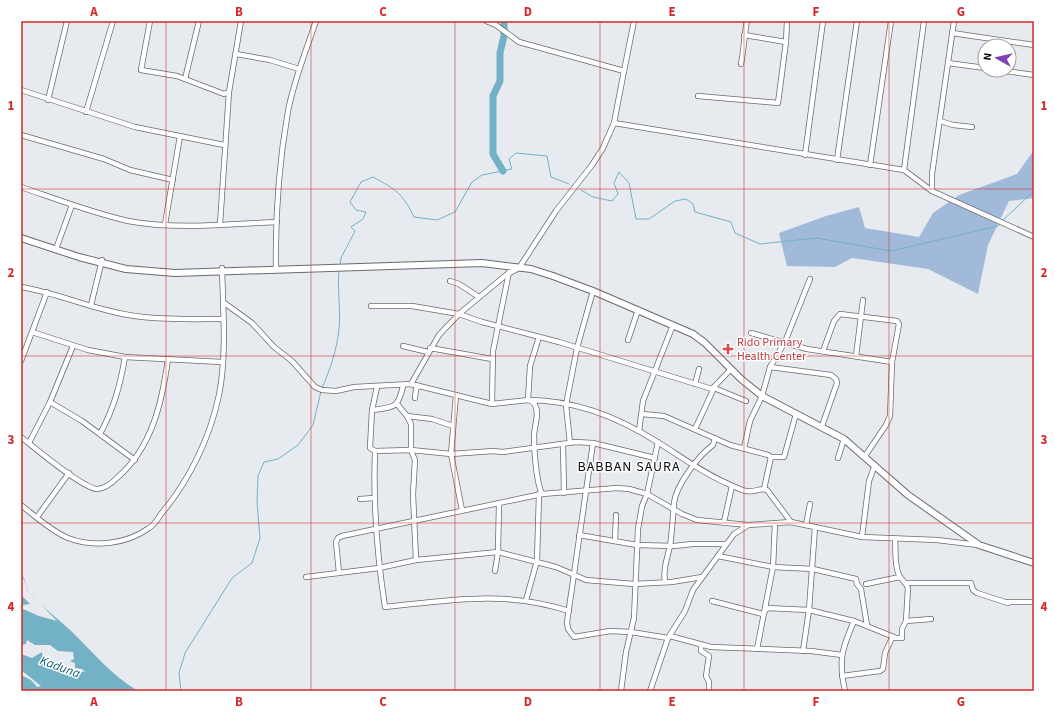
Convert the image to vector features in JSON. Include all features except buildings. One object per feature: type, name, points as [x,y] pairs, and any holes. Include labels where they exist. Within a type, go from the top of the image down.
[{"type":"main road","points":[[21,235],[56,248]]},
{"type":"main road","points":[[21,238],[102,262],[160,269],[276,268],[474,260],[504,263],[553,276],[593,291],[693,334],[705,343],[731,369],[762,396],[822,426],[844,439],[908,495],[979,545],[1034,563]]},
{"type":"street","points":[[48,100],[67,21]]},
{"type":"street","points":[[86,112],[113,21]]},
{"type":"street","points":[[150,21],[141,70],[185,79],[224,94],[229,92]]},
{"type":"street","points":[[185,79],[199,21]]},
{"type":"street","points":[[220,224],[224,145],[229,92],[241,21]]},
{"type":"street","points":[[276,268],[281,163],[288,111],[299,69],[316,21]]},
{"type":"street","points":[[486,21],[496,25],[519,42],[624,70]]},
{"type":"street","points":[[411,384],[438,335],[459,314],[509,272],[519,268],[556,211],[592,165],[603,148],[614,123],[634,21]]},
{"type":"street","points":[[741,64],[746,41],[744,35],[747,21]]},
{"type":"street","points":[[698,96],[778,103],[786,42],[787,21]]},
{"type":"street","points":[[805,155],[823,21]]},
{"type":"street","points":[[837,160],[857,21]]},
{"type":"street","points":[[870,165],[891,21]]},
{"type":"street","points":[[904,170],[924,21]]},
{"type":"street","points":[[932,190],[932,174],[954,21]]},
{"type":"street","points":[[952,33],[1034,45]]},
{"type":"street","points":[[744,35],[786,42]]},
{"type":"street","points":[[236,54],[270,60],[299,69]]},
{"type":"street","points":[[948,63],[977,67]]},
{"type":"street","points":[[1017,73],[1034,75]]},
{"type":"street","points":[[21,90],[135,127],[224,145]]},
{"type":"street","points":[[940,121],[953,125],[972,127]]},
{"type":"street","points":[[614,123],[904,170],[932,190],[1034,237]]},
{"type":"street","points":[[21,135],[104,159],[130,170],[173,180]]},
{"type":"street","points":[[165,224],[180,136]]},
{"type":"street","points":[[21,187],[72,205],[129,221],[165,224],[277,222]]},
{"type":"street","points":[[56,248],[72,205]]},
{"type":"street","points":[[91,305],[102,262]]},
{"type":"street","points":[[21,505],[66,537],[99,544],[113,543],[133,537],[150,528],[169,506],[204,446],[219,395],[222,362],[222,269]]},
{"type":"street","points":[[492,404],[492,359],[497,326],[507,288],[509,272]]},
{"type":"street","points":[[744,448],[750,422],[762,396],[770,367],[785,342],[810,279]]},
{"type":"street","points":[[450,281],[459,284],[479,297]]},
{"type":"street","points":[[21,287],[47,292],[110,311],[138,316],[223,319]]},
{"type":"street","points":[[570,443],[566,405],[577,348],[593,291]]},
{"type":"street","points":[[21,361],[47,292]]},
{"type":"street","points":[[856,356],[863,300]]},
{"type":"street","points":[[223,302],[252,323],[274,347],[292,361],[315,387],[322,390],[336,391],[354,388],[403,386],[411,384],[492,404],[543,400],[610,417],[639,431],[694,465],[732,486],[747,492],[764,489],[771,493],[791,522]]},
{"type":"street","points":[[372,306],[412,306],[459,314],[695,384],[714,388],[746,401]]},
{"type":"street","points":[[628,340],[638,310]]},
{"type":"street","points":[[823,351],[834,321],[840,314],[897,321],[898,332],[892,362],[890,416],[886,425],[865,456]]},
{"type":"street","points":[[639,431],[643,401],[673,325]]},
{"type":"street","points":[[32,332],[73,346],[125,357],[222,362]]},
{"type":"street","points":[[751,333],[807,349],[892,362]]},
{"type":"street","points":[[528,400],[530,366],[539,337]]},
{"type":"street","points":[[29,443],[50,402],[73,346]]},
{"type":"street","points":[[403,346],[492,359]]},
{"type":"street","points":[[100,434],[111,412],[119,390],[125,357]]},
{"type":"street","points":[[21,437],[83,484],[97,489],[108,486],[135,460],[153,426],[163,394],[168,359]]},
{"type":"street","points":[[770,367],[831,375],[836,379],[837,384],[822,426]]},
{"type":"street","points":[[695,384],[699,369]]},
{"type":"street","points":[[695,429],[714,388],[731,369]]},
{"type":"street","points":[[372,410],[394,407],[397,404],[403,386]]},
{"type":"street","points":[[415,398],[419,386]]},
{"type":"street","points":[[377,387],[372,410],[370,448],[375,452],[411,450],[451,454],[494,450],[503,452],[570,443],[593,443],[654,458]]},
{"type":"street","points":[[456,394],[451,454],[462,510]]},
{"type":"street","points":[[526,600],[537,561],[541,494],[534,447],[536,405],[528,400]]},
{"type":"street","points":[[50,402],[100,434],[135,460]]},
{"type":"street","points":[[397,404],[408,416],[411,424],[411,450],[415,460],[414,520],[416,560]]},
{"type":"street","points":[[642,414],[664,416],[714,438],[771,457],[784,457],[796,414]]},
{"type":"street","points":[[408,416],[432,419],[453,426]]},
{"type":"street","points":[[666,582],[665,564],[670,546],[675,510],[674,502],[681,484],[706,450],[713,445],[714,438]]},
{"type":"street","points":[[838,458],[844,439]]},
{"type":"street","points":[[621,691],[634,611],[634,584],[640,518],[647,494],[658,442]]},
{"type":"street","points":[[593,443],[567,622],[568,629],[574,637],[610,631],[631,632],[669,637],[712,648],[803,651],[842,655]]},
{"type":"street","points":[[562,444],[564,493]]},
{"type":"street","points":[[375,452],[374,498],[379,568],[385,607],[476,597],[526,600],[569,610]]},
{"type":"street","points":[[764,489],[771,457]]},
{"type":"street","points":[[862,537],[869,481],[875,465]]},
{"type":"street","points":[[37,517],[69,473]]},
{"type":"street","points":[[724,522],[732,486]]},
{"type":"street","points":[[339,573],[336,542],[338,538],[376,528],[541,494],[617,488],[629,489],[647,494],[675,510],[698,520],[724,522],[740,526],[791,522],[816,526],[862,537],[937,540],[979,545]]},
{"type":"street","points":[[360,499],[374,498]]},
{"type":"street","points":[[494,571],[498,552],[500,503]]},
{"type":"street","points":[[806,525],[810,504]]},
{"type":"street","points":[[615,541],[616,516]]},
{"type":"street","points":[[756,649],[772,567],[775,523]]},
{"type":"street","points":[[650,691],[669,637],[685,612],[690,594],[740,526]]},
{"type":"street","points":[[803,651],[809,610],[816,526]]},
{"type":"street","points":[[579,535],[637,545],[670,546],[692,544],[726,544]]},
{"type":"street","points":[[895,539],[898,572],[900,577],[907,583],[908,588],[906,620],[902,638]]},
{"type":"street","points":[[306,577],[379,568],[416,560],[498,552],[556,567],[586,580],[634,584],[666,582],[702,577]]},
{"type":"street","points":[[718,556],[772,567],[813,569],[856,579],[857,584],[861,589],[867,626]]},
{"type":"street","points":[[866,584],[900,577]]},
{"type":"street","points":[[907,583],[971,582],[973,590],[992,599],[1004,600],[1008,603],[1034,602]]},
{"type":"street","points":[[712,601],[763,614]]},
{"type":"street","points":[[763,614],[767,608],[809,610],[854,621],[902,638]]},
{"type":"street","points":[[906,620],[931,619]]},
{"type":"street","points":[[845,691],[840,667],[842,655],[854,621]]},
{"type":"street","points":[[842,676],[880,671],[883,669],[885,653],[892,638],[902,638]]},
{"type":"street","points":[[701,644],[702,652],[709,656],[706,676],[710,682],[709,691]]},
{"type":"shaded area","points":[[1034,150],[1034,198],[1009,201],[988,245],[978,294],[928,269],[852,258],[835,267],[787,266],[779,233],[826,216],[859,207],[865,228],[919,237],[933,213],[959,195],[1017,174]]},
{"type":"shaded area","points":[[21,595],[30,604],[23,605],[23,609],[39,616],[57,621],[40,604],[70,630],[119,678],[138,691],[21,691],[21,678],[23,676],[31,680],[37,687],[41,686],[21,670],[21,654],[32,658],[42,652],[43,663],[55,662],[55,665],[63,669],[68,667],[71,671],[85,672],[82,669],[75,668],[75,663],[70,661],[74,659],[73,652],[58,651],[50,645],[35,645],[27,640],[26,644],[21,645]]},
{"type":"waterway","points":[[503,171],[493,154],[493,96],[500,81],[500,53],[504,36],[504,21]]},
{"type":"waterway","points":[[340,265],[341,258],[355,231],[351,227],[363,219],[366,212],[356,210],[350,202],[361,182],[373,177],[388,185],[398,193],[406,202],[414,217],[437,220],[455,212],[472,182],[482,175],[512,169],[509,159],[516,153],[547,156],[551,177],[569,184]]},
{"type":"waterway","points":[[581,190],[593,197],[612,201],[618,194],[614,183],[619,172],[629,183],[636,219],[649,219],[675,201],[686,199],[693,204],[695,212],[731,222],[735,233],[760,244],[816,238],[891,251],[998,226],[1000,224]]},
{"type":"waterway","points":[[1002,221],[1034,191]]},
{"type":"waterway","points":[[322,388],[337,344],[339,322],[339,270]]},
{"type":"waterway","points":[[181,691],[179,673],[185,653],[232,578],[252,563],[260,538],[257,502],[258,476],[264,462],[278,459],[298,445],[313,425],[321,391]]},
{"type":"place","name":"Rido Primary Health Center","points":[[728,349]]},
{"type":"district","name":"BABBAN SAURA","points":[[629,467]]},
{"type":"water label","name":"Kaduna","points":[[60,667]]}]
